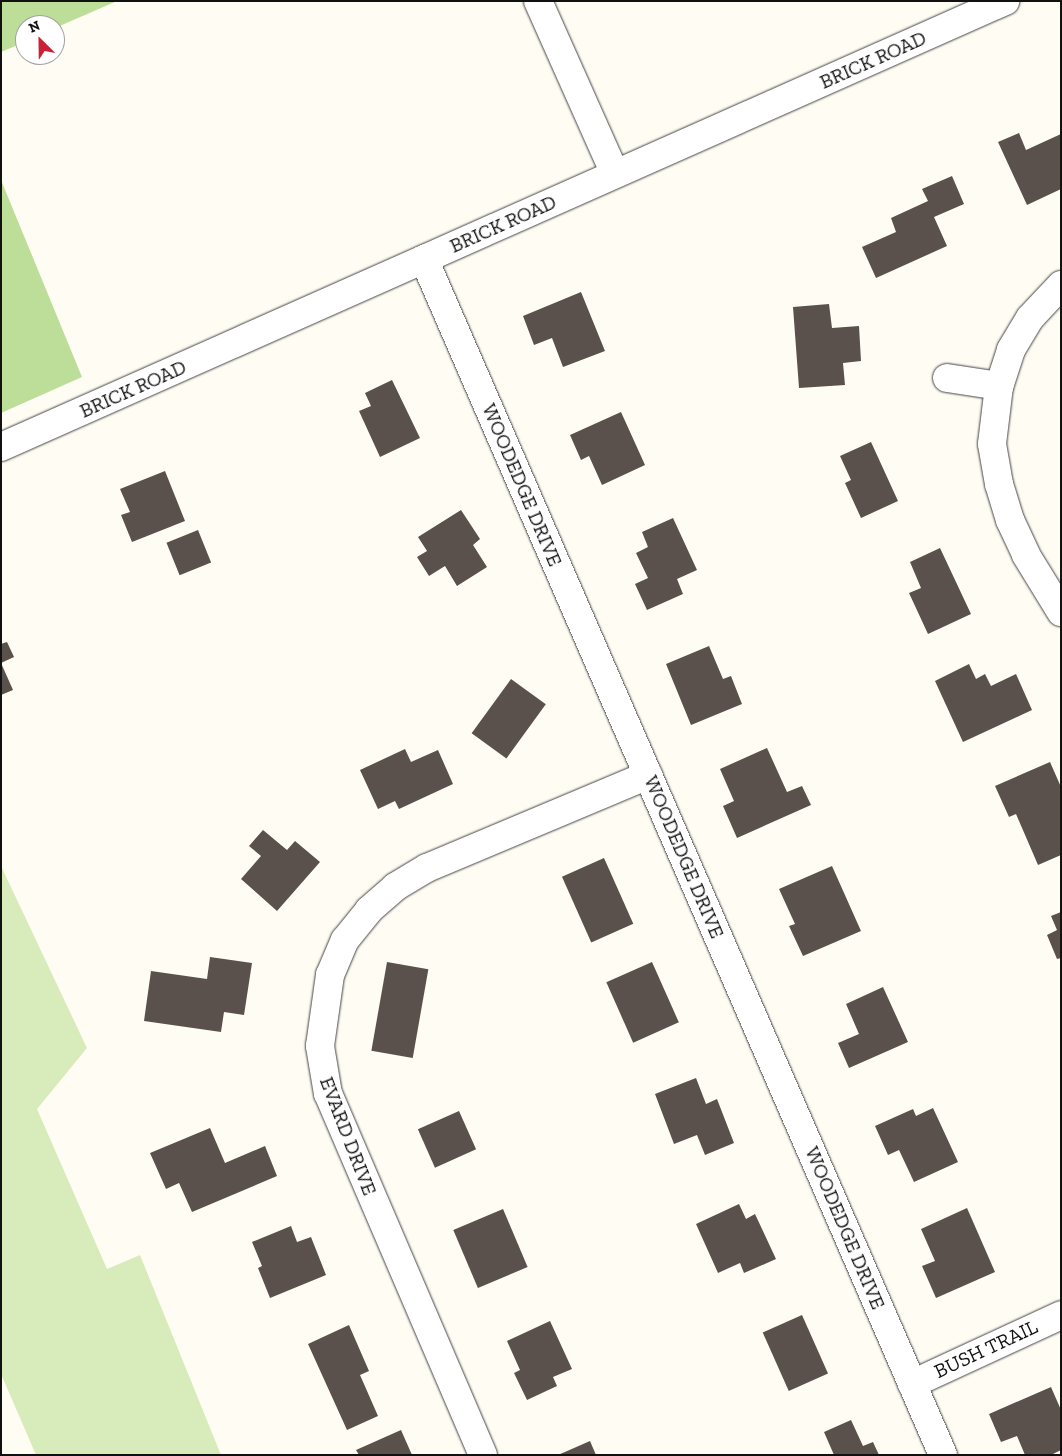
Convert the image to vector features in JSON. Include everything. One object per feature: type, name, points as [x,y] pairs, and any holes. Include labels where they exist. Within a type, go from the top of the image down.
[{"type":"street","points":[[538,1],[615,174]]},
{"type":"street","name":"BRICK ROAD","points":[[1,447],[1005,1]]},
{"type":"street","name":"WOODEDGE DRIVE","points":[[424,259],[943,1455]]},
{"type":"street","points":[[1061,285],[1030,318],[1011,350],[999,386],[992,444],[999,484],[1026,555],[1061,612]]},
{"type":"street","points":[[947,378],[999,386]]},
{"type":"street","name":"EVARD DRIVE","points":[[483,1455],[328,1094],[320,1046],[330,975],[345,940],[369,910],[395,887],[427,868],[648,775]]},
{"type":"street","name":"BUSH TRAIL","points":[[912,1384],[1061,1315]]},
{"type":"green space","points":[[1,1],[117,1],[65,24],[65,15],[15,15],[15,46],[1,52]]},
{"type":"green space","points":[[1,180],[82,377],[1,413]]},
{"type":"green space","points":[[1,866],[87,1048],[37,1109],[107,1269],[140,1255],[221,1455],[36,1455],[1,1374]]},
{"type":"building","points":[[1019,133],[1026,150],[1061,134],[1061,189],[1027,205],[998,142]]},
{"type":"building","points":[[952,176],[964,204],[934,217],[947,246],[876,278],[862,247],[896,232],[891,218],[928,201],[922,189]]},
{"type":"building","points":[[581,292],[605,351],[563,367],[552,338],[534,345],[523,316]]},
{"type":"building","points":[[829,304],[832,328],[859,326],[861,361],[843,363],[845,385],[799,388],[793,307]]},
{"type":"building","points":[[392,380],[420,438],[380,457],[359,411],[371,406],[365,393]]},
{"type":"building","points":[[621,412],[645,465],[602,485],[589,456],[581,460],[570,435]]},
{"type":"building","points":[[871,442],[898,501],[861,518],[845,483],[851,480],[840,456]]},
{"type":"building","points":[[165,471],[185,521],[132,542],[121,515],[130,512],[120,489]]},
{"type":"building","points":[[461,510],[480,539],[473,545],[487,567],[457,586],[445,566],[429,576],[417,557],[427,551],[418,537]]},
{"type":"building","points":[[673,518],[697,570],[677,579],[683,594],[647,610],[635,584],[648,578],[636,553],[648,547],[642,532]]},
{"type":"building","points":[[198,530],[211,562],[180,575],[166,543]]},
{"type":"building","points":[[940,548],[971,614],[928,634],[909,593],[921,588],[910,562]]},
{"type":"building","points":[[7,642],[14,657],[1,663],[1,644]]},
{"type":"building","points":[[709,646],[723,679],[731,676],[742,704],[691,725],[666,664]]},
{"type":"building","points":[[1,663],[13,690],[1,695]]},
{"type":"building","points":[[969,664],[976,679],[985,674],[991,686],[1016,674],[1032,710],[963,742],[935,681]]},
{"type":"building","points":[[511,679],[546,704],[506,758],[472,733]]},
{"type":"building","points":[[767,748],[787,792],[802,786],[811,805],[737,838],[723,806],[734,801],[720,769]]},
{"type":"building","points":[[405,749],[411,762],[438,750],[453,784],[399,809],[395,801],[378,809],[360,770]]},
{"type":"building","points":[[1050,762],[1061,787],[1061,855],[1038,865],[1016,814],[1009,817],[995,786]]},
{"type":"building","points":[[263,830],[287,850],[295,841],[320,862],[277,911],[241,879],[261,856],[249,846]]},
{"type":"building","points":[[604,858],[633,924],[591,942],[562,877]]},
{"type":"building","points":[[832,866],[861,931],[803,956],[789,926],[795,924],[779,889]]},
{"type":"building","points":[[1061,912],[1061,958],[1057,959],[1047,935],[1057,930],[1051,916]]},
{"type":"building","points":[[210,957],[252,963],[244,1015],[224,1012],[221,1032],[144,1021],[151,971],[207,979]]},
{"type":"building","points":[[387,962],[428,969],[413,1058],[371,1051]]},
{"type":"building","points":[[652,962],[679,1022],[633,1043],[606,982]]},
{"type":"building","points":[[883,987],[908,1042],[849,1068],[838,1043],[859,1034],[846,1004]]},
{"type":"building","points":[[696,1078],[706,1104],[717,1099],[734,1143],[705,1155],[697,1135],[674,1144],[655,1094]]},
{"type":"building","points":[[933,1108],[958,1162],[914,1182],[899,1150],[888,1155],[875,1126],[913,1109],[916,1116]]},
{"type":"building","points":[[459,1111],[476,1149],[435,1168],[418,1129]]},
{"type":"building","points":[[210,1128],[225,1163],[265,1146],[277,1176],[192,1212],[179,1183],[166,1189],[150,1153]]},
{"type":"building","points":[[739,1204],[746,1219],[755,1214],[776,1259],[744,1273],[740,1263],[718,1273],[696,1224]]},
{"type":"building","points":[[967,1208],[995,1272],[936,1298],[922,1266],[935,1261],[921,1229]]},
{"type":"building","points":[[503,1209],[528,1267],[478,1288],[453,1230]]},
{"type":"building","points":[[291,1226],[297,1242],[311,1237],[326,1275],[270,1298],[258,1268],[262,1266],[252,1242]]},
{"type":"building","points":[[802,1315],[828,1373],[789,1391],[763,1332]]},
{"type":"building","points":[[550,1321],[572,1369],[553,1377],[557,1386],[527,1400],[514,1373],[520,1370],[507,1341]]},
{"type":"building","points":[[349,1325],[369,1371],[360,1375],[378,1416],[347,1430],[308,1344]]},
{"type":"building","points":[[1051,1387],[1061,1410],[1061,1450],[1051,1455],[1025,1455],[1017,1436],[1001,1442],[989,1414]]},
{"type":"building","points":[[851,1420],[863,1446],[873,1442],[879,1455],[834,1455],[824,1432]]},
{"type":"building","points":[[401,1430],[412,1455],[359,1455],[356,1450]]},
{"type":"building","points":[[590,1441],[596,1455],[558,1455]]}]
